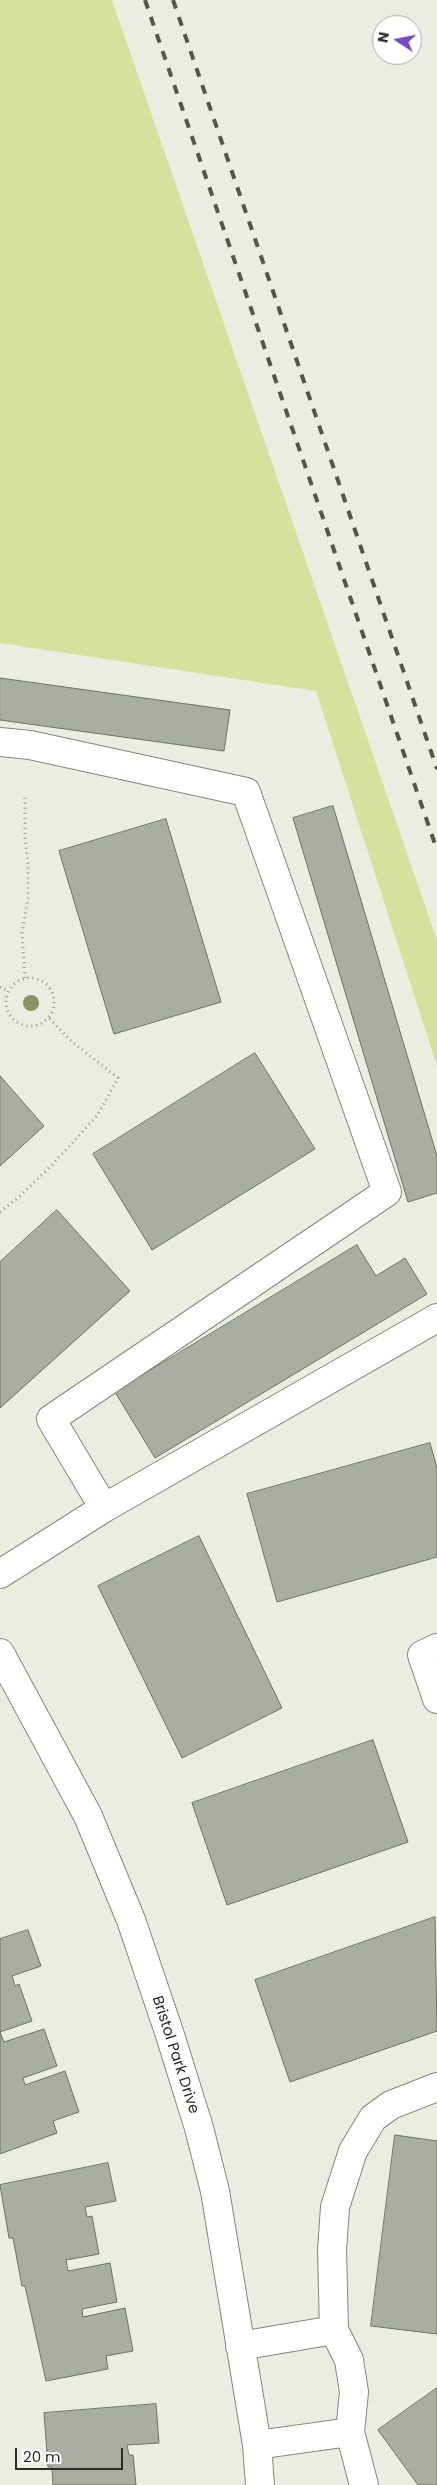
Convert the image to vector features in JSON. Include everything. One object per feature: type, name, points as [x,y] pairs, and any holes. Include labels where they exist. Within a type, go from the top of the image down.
[{"type":"street","points":[[0,742],[30,745],[246,792],[387,1192],[51,1419],[104,1508]]},
{"type":"street","points":[[0,1574],[104,1508],[437,1318]]},
{"type":"street","points":[[437,1648],[422,1655],[437,1699]]},
{"type":"street","name":"Bristol Park Drive","points":[[0,1653],[88,1816],[137,1937],[170,2035],[206,2155],[227,2257],[257,2445],[260,2485]]},
{"type":"street","points":[[364,2485],[350,2432],[353,2384],[349,2360],[334,2330],[332,2250],[335,2207],[353,2150],[363,2130],[373,2118],[391,2105],[437,2087]]},
{"type":"street","points":[[240,2346],[334,2330]]},
{"type":"street","points":[[257,2445],[350,2432]]},
{"type":"path","points":[[25,794],[25,838],[28,873],[28,898],[22,933],[25,978]]},
{"type":"path","points":[[25,978],[40,980],[53,992],[55,1004],[50,1018],[30,1026],[16,1022],[7,1012],[9,992],[12,985],[25,978]]},
{"type":"path","points":[[0,987],[9,992]]},
{"type":"path","points":[[0,1212],[20,1196],[52,1165],[98,1116],[118,1078],[70,1040],[50,1018]]},
{"type":"green space","points":[[0,0],[112,0],[437,940],[437,1066],[316,691],[0,643]]},
{"type":"building","points":[[0,678],[230,710],[224,751],[0,720]]},
{"type":"building","points":[[333,806],[437,1156],[437,1193],[408,1202],[293,818]]},
{"type":"building","points":[[166,819],[221,1002],[114,1034],[59,851]]},
{"type":"building","points":[[255,1053],[315,1149],[152,1250],[93,1154]]},
{"type":"building","points":[[0,1076],[44,1126],[0,1166]]},
{"type":"building","points":[[57,1210],[130,1291],[0,1408],[0,1262]]},
{"type":"building","points":[[357,1245],[376,1276],[405,1258],[427,1294],[155,1458],[115,1392]]},
{"type":"building","points":[[430,1443],[437,1468],[437,1557],[277,1602],[247,1494]]},
{"type":"building","points":[[199,1536],[282,1708],[182,1758],[98,1586]]},
{"type":"building","points":[[373,1740],[408,1842],[227,1905],[192,1803]]},
{"type":"building","points":[[435,1917],[437,2031],[290,2082],[255,1980]]},
{"type":"building","points":[[28,1930],[41,1966],[12,1976],[15,1986],[19,1984],[32,2021],[0,2032],[0,1939]]},
{"type":"building","points":[[44,2029],[57,2066],[23,2078],[25,2085],[65,2071],[79,2112],[53,2121],[57,2133],[0,2154],[0,2032],[4,2042]]},
{"type":"building","points":[[395,2135],[437,2141],[437,2334],[371,2326]]},
{"type":"building","points":[[108,2163],[116,2201],[85,2207],[87,2217],[92,2216],[99,2254],[66,2260],[68,2271],[110,2263],[117,2302],[82,2309],[83,2317],[125,2308],[133,2351],[106,2356],[108,2369],[46,2381],[25,2286],[22,2286],[13,2238],[9,2238],[0,2185]]},
{"type":"building","points":[[437,2388],[437,2485],[418,2485],[378,2430]]},
{"type":"building","points":[[156,2404],[159,2443],[127,2445],[129,2455],[133,2455],[136,2485],[53,2485],[52,2467],[48,2467],[44,2413]]},
{"type":"railway","points":[[145,0],[437,850]]},
{"type":"railway","points":[[173,0],[437,769]]}]
